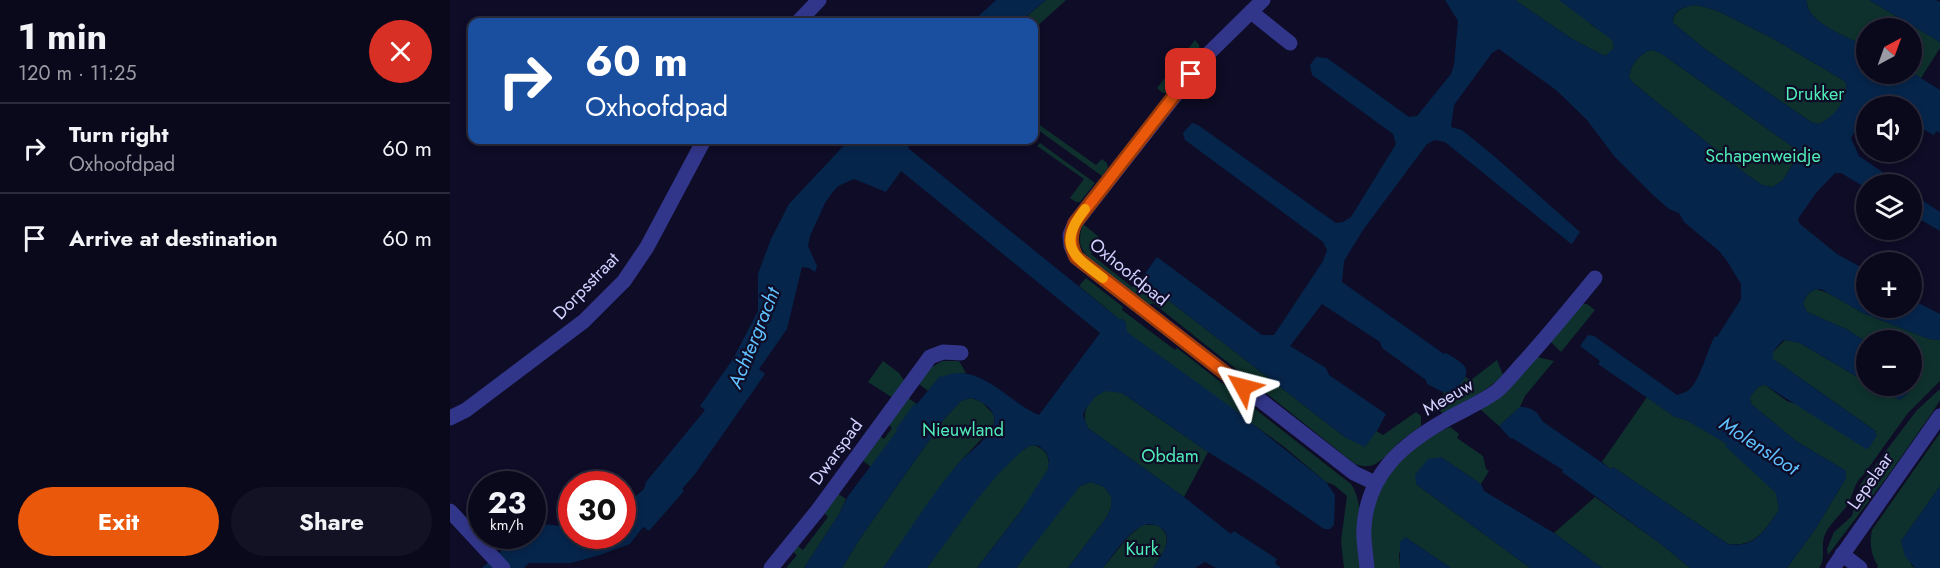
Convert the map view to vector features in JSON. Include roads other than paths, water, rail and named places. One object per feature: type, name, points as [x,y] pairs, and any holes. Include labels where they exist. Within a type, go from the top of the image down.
[{"type":"street","points":[[802,18],[819,0]]},
{"type":"street","name":"Oxhoofdpad","points":[[1263,0],[1206,56],[1099,191],[1075,223],[1070,235],[1071,246],[1076,257],[1354,474],[1375,483]]},
{"type":"street","points":[[1251,12],[1290,44]]},
{"type":"street","name":"Dorpsstraat","points":[[450,418],[466,410],[584,321],[624,281],[647,247],[702,144]]},
{"type":"street","name":"Meeuw","points":[[1367,568],[1364,527],[1375,483],[1389,462],[1407,444],[1497,390],[1539,346],[1595,278]]},
{"type":"street","name":"Dwarspad","points":[[771,568],[818,510],[930,357],[943,352],[960,353]]},
{"type":"street","name":"Lepelaar","points":[[1833,568],[1940,416]]},
{"type":"street","points":[[450,511],[503,568]]},
{"type":"street","points":[[1842,554],[1860,568]]},
{"type":"water","points":[[996,0],[1046,0],[1024,18],[976,18]]},
{"type":"water","name":"Molensloot","points":[[1445,0],[1515,0],[1572,39],[1605,56],[1614,48],[1612,40],[1559,0],[1807,0],[1808,8],[1820,22],[1856,42],[1856,84],[1922,84],[1922,79],[1940,90],[1940,133],[1936,131],[1934,135],[1922,129],[1922,96],[1856,96],[1856,129],[1851,138],[1856,149],[1856,162],[1868,162],[1885,174],[1856,174],[1856,182],[1841,173],[1835,173],[1816,193],[1798,219],[1800,224],[1837,254],[1856,264],[1856,309],[1821,289],[1811,291],[1803,304],[1807,312],[1856,335],[1856,376],[1800,343],[1782,341],[1773,352],[1773,359],[1874,430],[1877,435],[1866,449],[1765,385],[1753,393],[1750,398],[1751,404],[1796,441],[1846,471],[1846,478],[1816,528],[1787,568],[1690,568],[1562,472],[1563,470],[1511,439],[1499,426],[1520,407],[1534,410],[1542,421],[1611,469],[1613,467],[1728,544],[1745,544],[1752,541],[1764,531],[1779,510],[1776,493],[1725,446],[1727,444],[1686,420],[1675,417],[1598,364],[1600,361],[1580,346],[1588,335],[1594,336],[1677,395],[1689,390],[1694,384],[1715,336],[1717,337],[1741,299],[1741,284],[1719,251],[1684,222],[1679,213],[1669,209],[1653,195],[1614,156],[1587,120],[1556,90],[1499,49],[1492,53],[1454,105],[1451,127],[1462,130],[1494,156],[1580,232],[1572,244],[1570,243],[1445,142],[1435,140],[1427,144],[1363,230],[1344,261],[1342,282],[1444,354],[1446,353],[1461,363],[1466,371],[1464,380],[1448,392],[1427,384],[1426,380],[1382,348],[1380,342],[1322,304],[1290,346],[1326,368],[1329,375],[1386,414],[1365,447],[1346,438],[1141,279],[1157,257],[1262,335],[1274,335],[1323,261],[1327,250],[1323,242],[1185,140],[1183,133],[1192,123],[1198,125],[1336,223],[1343,222],[1351,217],[1396,144],[1393,134],[1312,75],[1310,65],[1316,57],[1327,58],[1409,117],[1417,116],[1451,74],[1458,21]],"holes":[[[1697,5],[1718,11],[1772,38],[1843,80],[1846,83],[1846,89],[1839,107],[1819,124],[1811,122],[1705,49],[1673,23],[1677,11],[1684,7]],[[1652,50],[1662,54],[1793,147],[1796,159],[1783,180],[1773,187],[1762,185],[1632,82],[1629,77],[1630,72],[1640,56]]]},
{"type":"water","points":[[1869,0],[1936,0],[1940,2],[1940,42],[1922,31],[1922,18],[1899,18]]},
{"type":"water","name":"Achtergracht","points":[[845,144],[910,144],[908,148],[1119,319],[1123,319],[1127,332],[1235,410],[1326,482],[1335,495],[1334,525],[1330,529],[1324,529],[1122,393],[1105,391],[1095,397],[1085,410],[1083,415],[1088,428],[1231,534],[1234,531],[1277,559],[1275,563],[1281,568],[1216,568],[1205,562],[1195,568],[1153,568],[1166,547],[1167,536],[1160,527],[1149,524],[1131,534],[1103,568],[1068,568],[1111,508],[1111,496],[1104,487],[1091,482],[1080,486],[1016,568],[977,568],[1021,511],[1048,469],[1049,460],[1046,452],[1039,446],[1032,445],[1024,449],[999,473],[927,568],[883,568],[947,477],[988,435],[994,423],[993,414],[983,403],[971,398],[961,401],[945,418],[861,537],[842,568],[804,568],[848,496],[897,431],[896,429],[914,404],[916,405],[941,375],[942,377],[955,373],[981,378],[1039,415],[1100,333],[901,171],[886,192],[854,179],[838,186],[832,193],[810,236],[808,246],[817,266],[815,272],[802,267],[787,329],[759,369],[765,374],[682,489],[684,491],[649,531],[643,527],[636,536],[636,496],[644,489],[646,482],[705,410],[700,406],[733,359],[758,311],[758,274],[771,239],[789,204]]},
{"type":"water","points":[[1922,200],[1940,212],[1940,231],[1922,220]]},
{"type":"water","points":[[1922,305],[1940,314],[1940,340],[1922,336],[1922,330],[1906,330],[1876,318],[1922,318]]},
{"type":"water","points":[[1892,396],[1905,396],[1900,400]]},
{"type":"water","points":[[1441,457],[1481,484],[1484,491],[1554,533],[1602,568],[1530,568],[1416,484],[1415,475],[1428,459]]},
{"type":"water","points":[[1940,486],[1940,568],[1915,568],[1905,556],[1901,541]]},
{"type":"water","points":[[546,524],[558,526],[558,549],[616,549],[571,563],[529,563],[524,568],[482,568],[503,549],[546,549]]},
{"type":"water","points":[[1405,537],[1451,568],[1400,568],[1400,542]]},
{"type":"park label","name":"Drukker","points":[[1815,94]]},
{"type":"park label","name":"Schapenweidje","points":[[1763,156]]},
{"type":"park label","name":"Nieuwland","points":[[963,430]]},
{"type":"park label","name":"Obdam","points":[[1170,456]]},
{"type":"park label","name":"Kurk","points":[[1142,549]]}]
